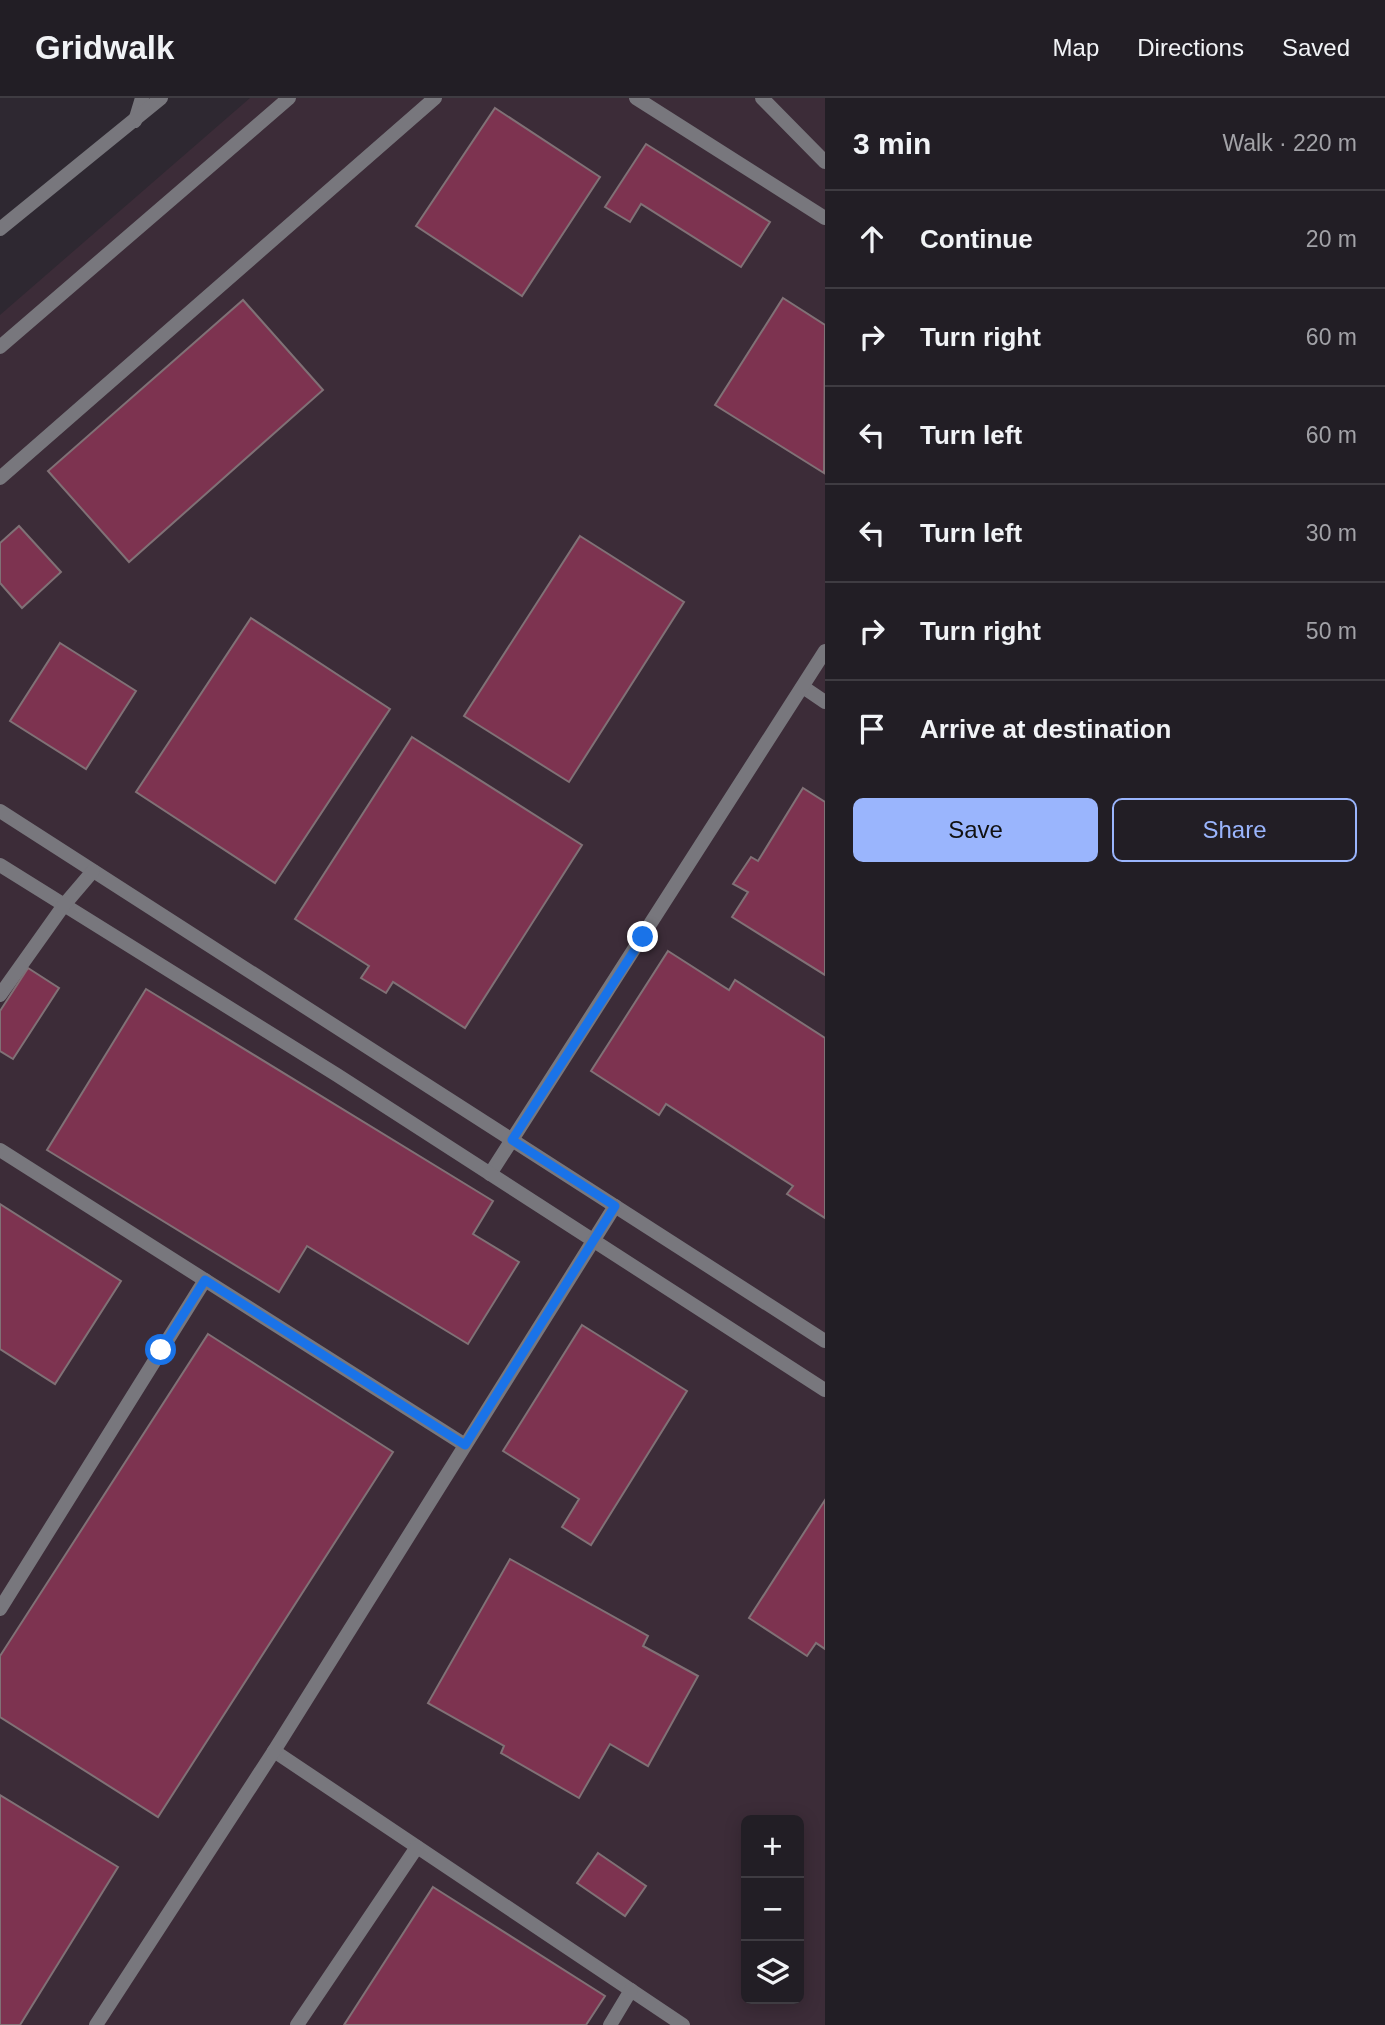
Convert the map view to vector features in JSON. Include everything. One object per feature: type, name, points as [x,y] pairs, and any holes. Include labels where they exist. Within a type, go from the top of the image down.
[{"type":"street","points":[[135,121],[142,98]]},
{"type":"street","points":[[0,229],[161,98]]},
{"type":"street","points":[[0,347],[289,98]]},
{"type":"street","points":[[0,478],[435,98]]},
{"type":"street","points":[[636,98],[825,218]]},
{"type":"street","points":[[762,98],[825,162]]},
{"type":"street","points":[[490,1174],[825,651]]},
{"type":"street","points":[[803,687],[825,702]]},
{"type":"street","points":[[0,811],[825,1341]]},
{"type":"street","points":[[0,866],[337,1075],[825,1390]]},
{"type":"street","points":[[0,995],[64,905],[93,871]]},
{"type":"street","points":[[0,1150],[465,1445]]},
{"type":"street","points":[[96,2025],[274,1751],[615,1206]]},
{"type":"street","points":[[0,1609],[205,1280]]},
{"type":"street","points":[[274,1751],[683,2025]]},
{"type":"street","points":[[297,2025],[417,1847]]},
{"type":"street","points":[[610,2025],[631,1990]]},
{"type":"shaded area","points":[[250,98],[825,98],[825,2025],[0,2025],[0,315]]},
{"type":"building","points":[[495,108],[600,177],[522,296],[416,226]]},
{"type":"building","points":[[646,144],[770,222],[741,267],[641,204],[630,222],[605,207]]},
{"type":"building","points":[[783,298],[825,325],[824,473],[715,405]]},
{"type":"building","points":[[243,300],[323,390],[129,562],[48,471]]},
{"type":"building","points":[[19,526],[61,572],[22,608],[0,583],[0,543]]},
{"type":"building","points":[[580,536],[684,602],[569,782],[464,716]]},
{"type":"building","points":[[251,618],[390,709],[275,883],[136,792]]},
{"type":"building","points":[[60,643],[136,691],[86,769],[10,721]]},
{"type":"building","points":[[412,737],[582,845],[465,1028],[393,982],[386,993],[361,978],[369,966],[295,919]]},
{"type":"building","points":[[803,788],[825,802],[825,975],[732,917],[748,892],[733,884],[751,857],[758,861]]},
{"type":"building","points":[[668,951],[729,990],[735,980],[825,1038],[825,1218],[787,1194],[793,1186],[666,1104],[659,1115],[591,1071]]},
{"type":"building","points":[[28,968],[59,988],[13,1059],[0,1051],[0,1011]]},
{"type":"building","points":[[146,989],[493,1201],[473,1234],[519,1262],[468,1344],[307,1246],[279,1292],[47,1150]]},
{"type":"building","points":[[0,1204],[121,1281],[55,1384],[0,1349]]},
{"type":"building","points":[[582,1325],[687,1391],[591,1545],[562,1527],[579,1499],[503,1451]]},
{"type":"building","points":[[208,1334],[393,1452],[158,1817],[0,1717],[0,1656]]},
{"type":"building","points":[[825,1500],[825,1649],[816,1643],[807,1656],[749,1618]]},
{"type":"building","points":[[510,1559],[648,1636],[643,1646],[698,1676],[648,1766],[610,1744],[579,1798],[501,1753],[504,1746],[428,1703]]},
{"type":"building","points":[[0,1795],[118,1867],[20,2025],[0,2025]]},
{"type":"building","points":[[598,1853],[646,1886],[625,1916],[577,1883]]},
{"type":"building","points":[[433,1887],[605,1996],[586,2025],[344,2025]]},
{"type":"route","points":[[161,1350],[205,1280],[465,1445],[615,1206],[512,1140],[643,937]]}]
